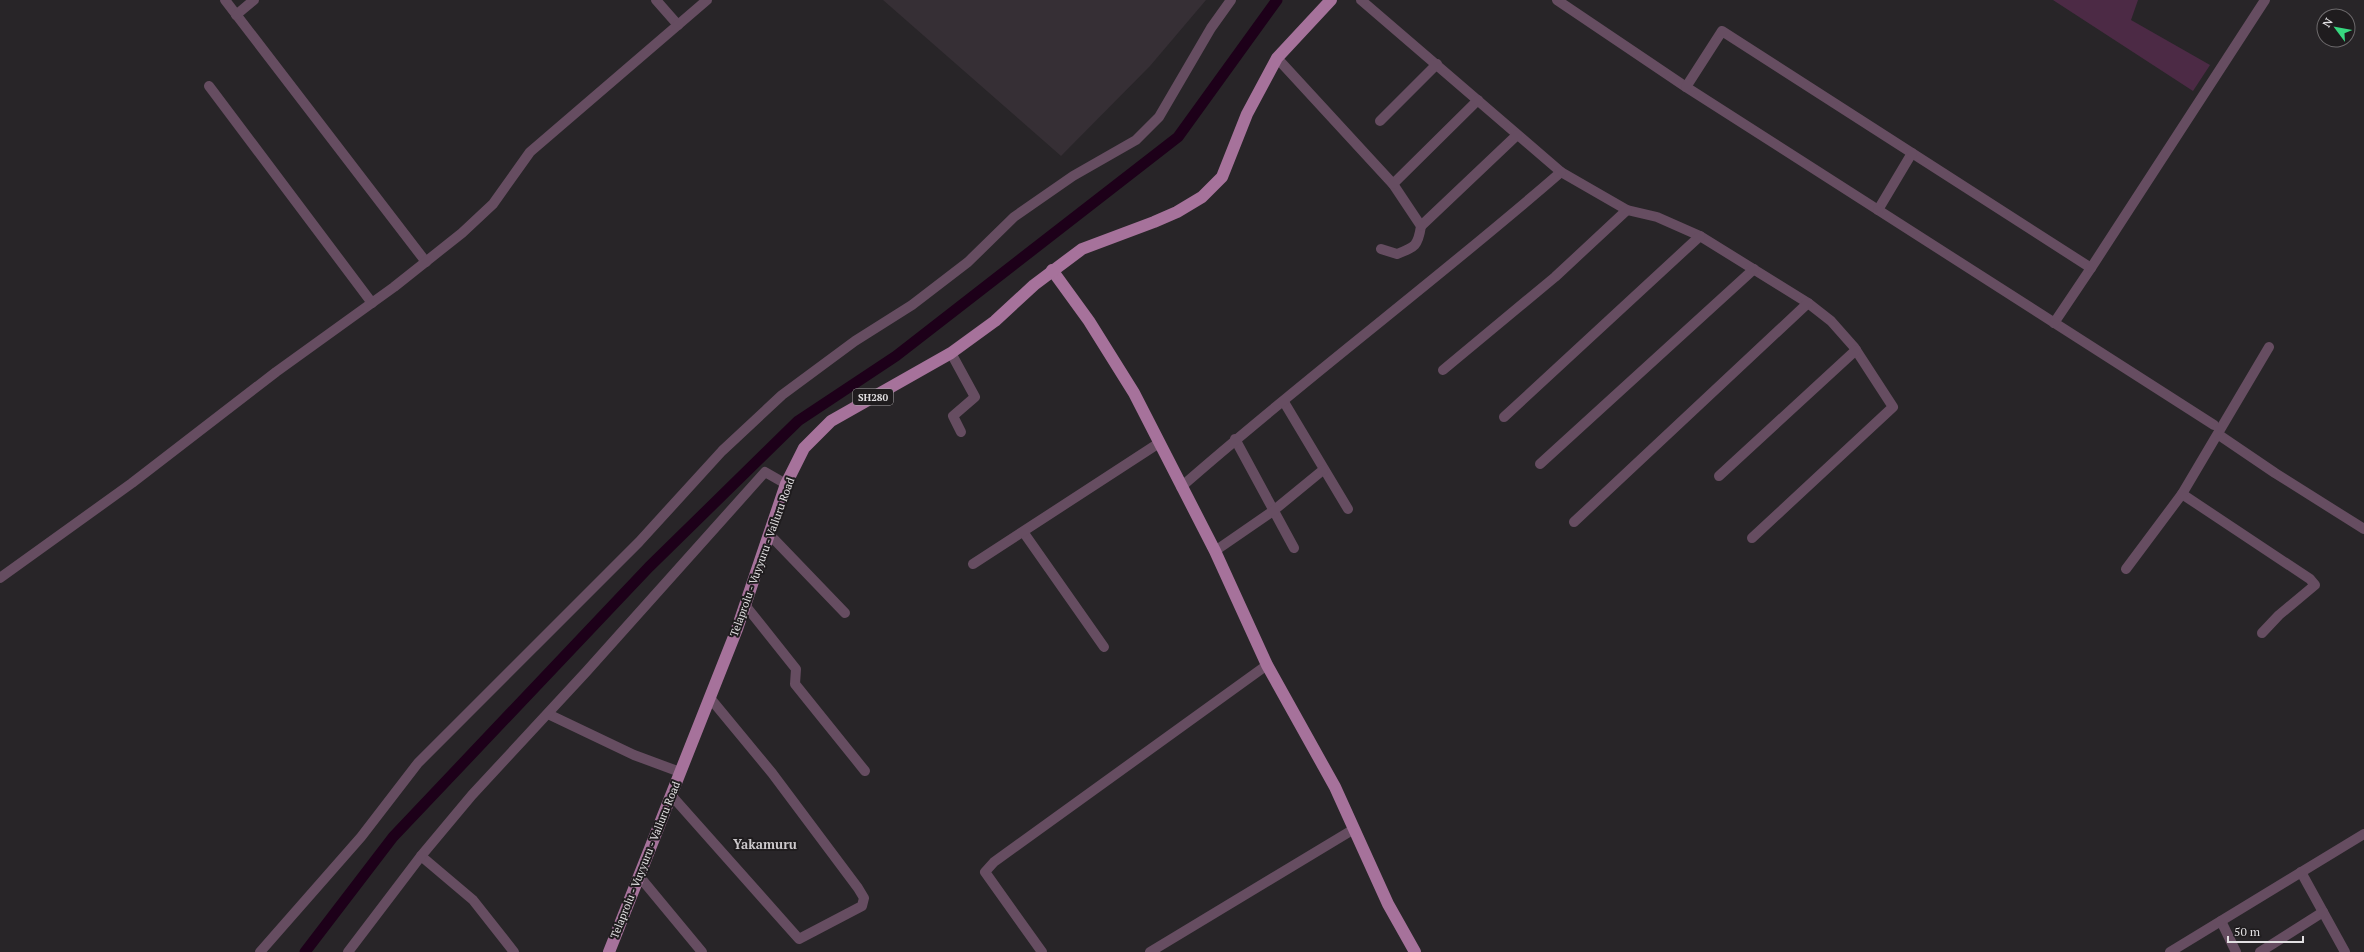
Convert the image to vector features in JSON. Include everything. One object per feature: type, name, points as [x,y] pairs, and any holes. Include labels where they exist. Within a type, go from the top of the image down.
[{"type":"main road","name":"Telaprolu - Vuyyuru - Valluru Road","points":[[609,952],[710,698],[745,605],[786,484],[804,448],[831,421],[951,354],[995,321],[1052,270],[1082,249],[1154,222],[1202,197],[1222,177],[1247,114],[1277,58],[1331,0]]},
{"type":"main road","points":[[1052,270],[1090,321],[1114,359],[1159,443],[1216,551],[1267,665],[1335,787],[1388,904],[1415,952]]},
{"type":"street","points":[[225,0],[426,262]]},
{"type":"street","points":[[236,15],[254,0]]},
{"type":"street","points":[[656,0],[678,25]]},
{"type":"street","points":[[0,578],[132,483],[276,372],[372,303],[480,218],[493,204],[530,152],[707,0]]},
{"type":"street","points":[[260,952],[361,837],[418,763],[639,542],[722,451],[782,395],[855,341],[912,305],[968,262],[1014,217],[1073,176],[1136,140],[1160,117],[1211,28],[1231,0]]},
{"type":"street","points":[[1361,0],[1561,172],[1627,210],[1657,217],[1700,236],[1808,303],[1831,321],[1856,350],[1893,407],[1752,538]]},
{"type":"street","points":[[1557,0],[1686,87],[2214,425]]},
{"type":"street","points":[[2054,323],[2265,0]]},
{"type":"street","points":[[1686,87],[1722,31],[2091,268]]},
{"type":"street","points":[[1277,58],[1393,184],[1421,226]]},
{"type":"street","points":[[1380,121],[1437,64]]},
{"type":"street","points":[[209,86],[372,303]]},
{"type":"street","points":[[1393,184],[1478,100]]},
{"type":"street","points":[[1381,249],[1396,254],[1412,248],[1419,241],[1421,226],[1517,135]]},
{"type":"street","points":[[1878,210],[1912,153]]},
{"type":"street","points":[[1182,487],[1235,440],[1284,402],[1506,220],[1561,172]]},
{"type":"street","points":[[1443,370],[1555,277],[1627,210]]},
{"type":"street","points":[[1504,417],[1700,236]]},
{"type":"street","points":[[1540,464],[1754,269]]},
{"type":"street","points":[[1574,522],[1808,303]]},
{"type":"street","points":[[2126,569],[2182,494],[2219,435],[2269,347]]},
{"type":"street","points":[[1719,476],[1856,350]]},
{"type":"street","points":[[951,354],[975,397],[953,416],[961,432]]},
{"type":"street","points":[[1284,402],[1323,470],[1348,509]]},
{"type":"street","points":[[2219,435],[2275,473],[2364,529]]},
{"type":"street","points":[[1235,440],[1294,548]]},
{"type":"street","points":[[973,564],[1024,533],[1159,443]]},
{"type":"street","points":[[1216,551],[1273,511],[1323,470]]},
{"type":"street","points":[[348,952],[421,856],[472,796],[548,714],[765,472],[786,484]]},
{"type":"street","points":[[2182,494],[2264,547],[2310,579],[2315,585],[2279,615],[2262,633]]},
{"type":"street","points":[[1024,533],[1104,647]]},
{"type":"street","points":[[769,534],[845,613]]},
{"type":"street","points":[[745,605],[796,669],[795,684],[865,771]]},
{"type":"street","points":[[1042,952],[985,872],[994,862],[1267,665]]},
{"type":"street","points":[[671,795],[799,939],[862,906],[864,898],[858,888],[772,773],[710,698]]},
{"type":"street","points":[[548,714],[634,755],[680,772]]},
{"type":"street","points":[[1150,952],[1354,829]]},
{"type":"street","points":[[2170,952],[2364,834]]},
{"type":"street","points":[[421,856],[473,900],[514,952]]},
{"type":"street","points":[[2301,872],[2346,952]]},
{"type":"street","points":[[639,876],[702,952]]},
{"type":"street","points":[[2260,952],[2323,912]]},
{"type":"street","points":[[2221,921],[2236,952]]},
{"type":"shaded area","points":[[883,0],[1206,0],[1150,66],[1061,156]]},
{"type":"shaded area","points":[[2053,0],[2138,0],[2131,20],[2210,65],[2193,91]]},
{"type":"waterway","points":[[305,952],[393,837],[649,567],[798,421],[896,356],[1178,137],[1277,0]]},
{"type":"district","name":"Yakamuru","points":[[765,844]]}]
